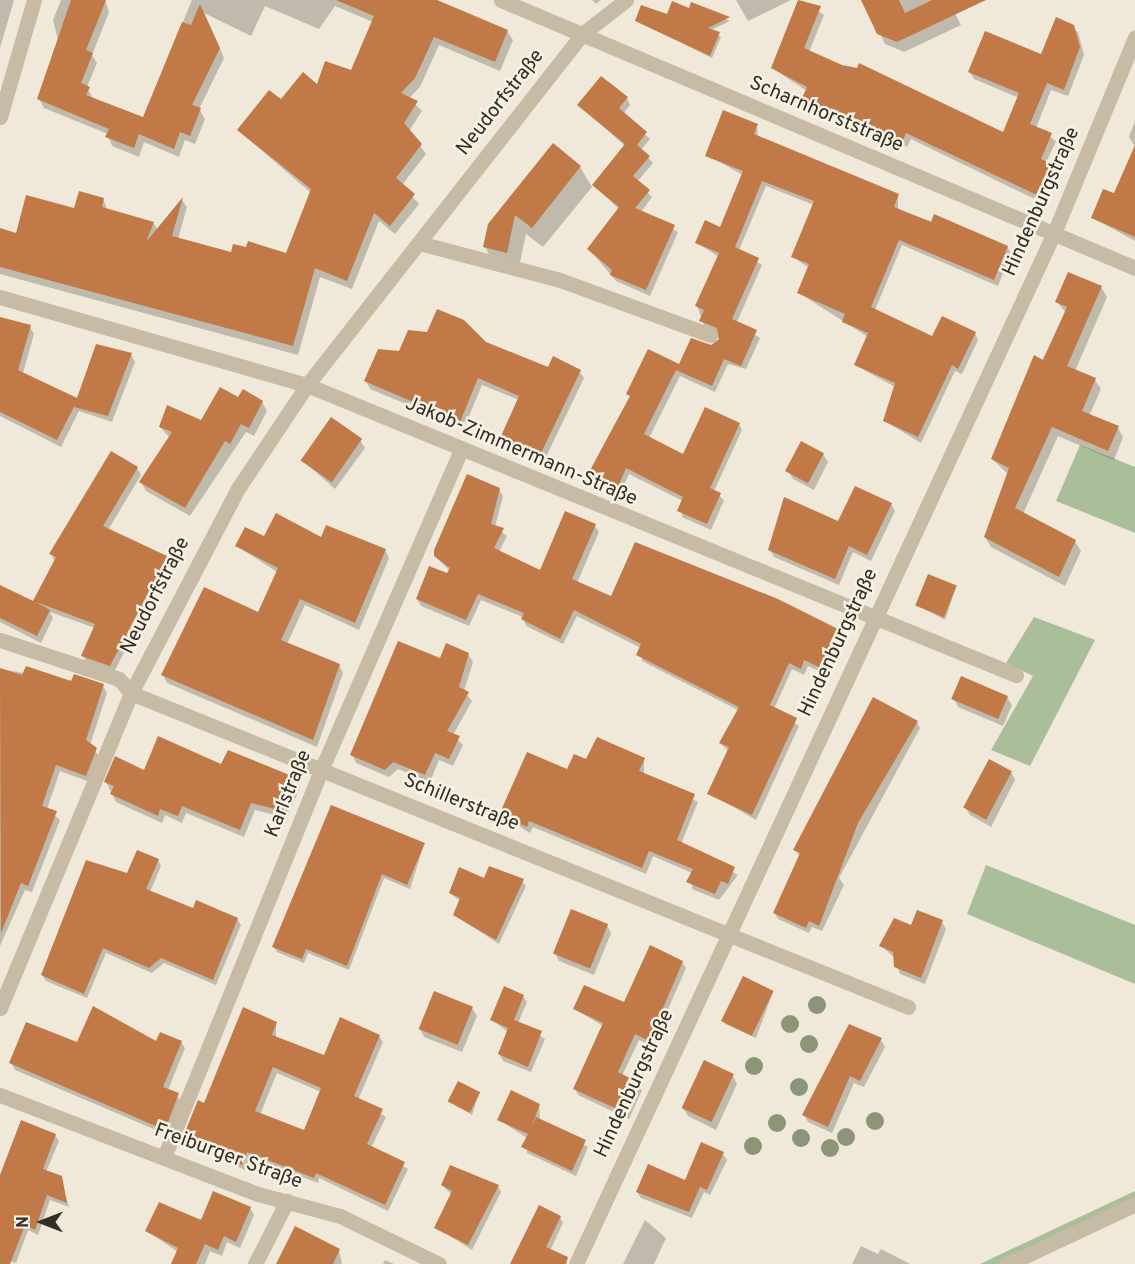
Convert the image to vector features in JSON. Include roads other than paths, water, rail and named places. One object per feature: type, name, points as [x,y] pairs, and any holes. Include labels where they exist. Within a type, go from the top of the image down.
[{"type":"street","points":[[0,117],[34,0]]},
{"type":"street","name":"Scharnhorststraße","points":[[501,0],[1135,268]]},
{"type":"street","name":"Neudorfstraße","points":[[0,1008],[131,693],[237,490],[308,385],[580,35],[626,0]]},
{"type":"street","name":"Hindenburgstraße","points":[[576,1264],[872,620],[1054,233],[1135,37]]},
{"type":"street","points":[[419,243],[561,280],[710,335]]},
{"type":"street","name":"Jakob-Zimmermann-Straße","points":[[0,297],[308,385],[872,620],[1016,675]]},
{"type":"street","name":"Karlstraße","points":[[164,1156],[322,768],[461,450]]},
{"type":"street","name":"Schillerstraße","points":[[0,640],[119,679],[131,693],[322,768],[908,1007]]},
{"type":"street","name":"Freiburger Straße","points":[[0,1095],[287,1201],[340,1216],[439,1264]]},
{"type":"street","points":[[255,1264],[287,1201]]},
{"type":"street","points":[[1006,1264],[1135,1204]]}]
